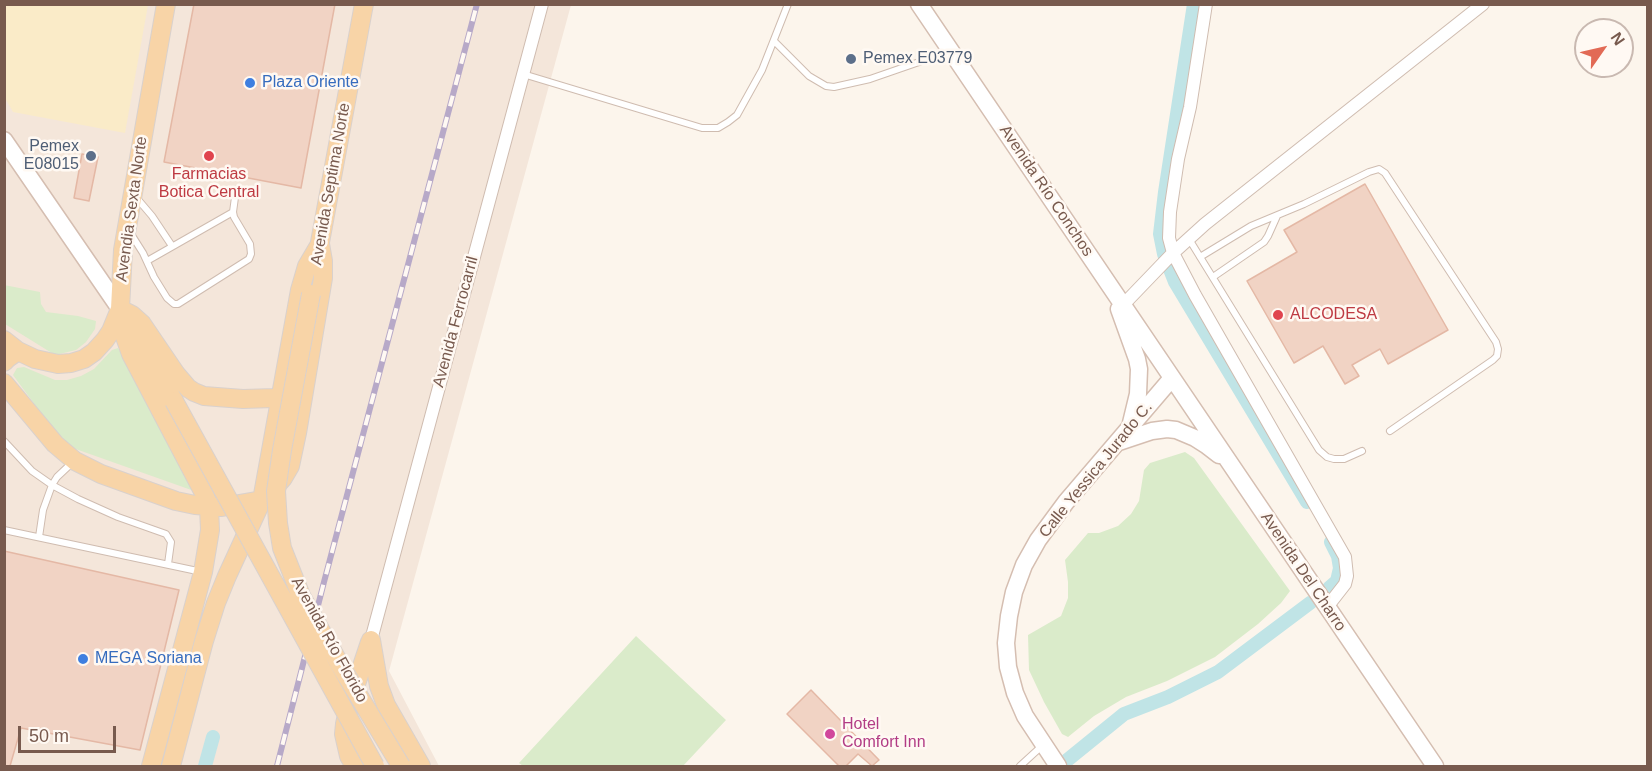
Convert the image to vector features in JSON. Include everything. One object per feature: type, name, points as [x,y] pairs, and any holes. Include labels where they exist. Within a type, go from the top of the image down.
[{"type":"main road","name":"Avendia Sexta Norte","points":[[120,309],[126,227],[166,4]]},
{"type":"main road","name":"Avenida Septima Norte","points":[[311,294],[364,4]]},
{"type":"main road","name":"Avenida Río Conchos","points":[[919,4],[1172,378]]},
{"type":"main road","points":[[4,140],[120,309],[124,334],[131,354],[200,483],[209,507],[210,530],[203,572],[151,766]]},
{"type":"main road","points":[[171,766],[204,640],[223,585],[262,500],[303,277],[320,244]]},
{"type":"main road","points":[[4,383],[46,435],[75,461],[100,474],[176,501],[209,507],[234,506],[262,500],[283,478],[290,466],[323,278],[320,244]]},
{"type":"main road","points":[[1112,289],[1139,369],[1138,394],[1129,428]]},
{"type":"main road","name":"Avenida Río Florido","points":[[311,294],[276,491],[282,548],[301,596],[401,766]]},
{"type":"main road","points":[[120,309],[132,315],[142,324],[176,374],[194,392],[204,396],[243,399],[280,396]]},
{"type":"main road","points":[[9,351],[58,364],[84,359],[105,340],[120,309]]},
{"type":"main road","name":"Avenida Río Florido","points":[[120,309],[174,401],[375,766]]},
{"type":"main road","name":"Avenida Del Charro","points":[[1172,378],[1435,766]]},
{"type":"main road","name":"Calle Yessica Jurado C.","points":[[1056,764],[1025,716],[1015,693],[1008,667],[1006,643],[1014,592],[1024,564],[1065,502],[1172,378]]},
{"type":"main road","points":[[1115,444],[1152,431],[1176,430],[1206,445],[1231,466]]},
{"type":"main road","points":[[371,640],[379,686],[386,705],[421,766]]},
{"type":"main road","points":[[356,766],[349,756],[345,743],[345,724],[371,640]]},
{"type":"main road","points":[[356,766],[362,736],[370,728],[382,726],[400,732]]},
{"type":"street","name":"Avenida Ferrocarril","points":[[371,640],[542,4]]},
{"type":"street","points":[[1206,4],[1190,107],[1178,159],[1170,212],[1170,238],[1173,254],[1346,557],[1345,584],[1327,607]]},
{"type":"street","points":[[1123,305],[1189,238],[1483,4]]},
{"type":"lane","points":[[523,73],[702,128],[718,128],[737,115],[762,70],[788,4]]},
{"type":"lane","points":[[774,41],[809,76],[826,86],[834,87],[849,85],[950,51]]},
{"type":"lane","points":[[1200,257],[1261,221],[1304,204],[1369,172],[1382,170],[1496,342],[1498,349],[1497,356],[1493,360],[1390,431]]},
{"type":"lane","points":[[126,227],[170,302],[174,304],[182,302],[249,259],[250,244],[233,212],[236,190]]},
{"type":"lane","points":[[132,193],[152,216],[172,246]]},
{"type":"lane","points":[[147,261],[233,212]]},
{"type":"lane","points":[[1213,277],[1264,242],[1277,216]]},
{"type":"lane","points":[[1189,238],[1319,450],[1326,457],[1334,459],[1344,459],[1362,451]]},
{"type":"lane","points":[[4,441],[32,471],[78,499],[118,517],[166,534],[171,542],[168,564]]},
{"type":"lane","points":[[39,537],[52,484],[75,461]]},
{"type":"lane","points":[[4,530],[203,572]]},
{"type":"lane","points":[[1020,766],[1043,744]]},
{"type":"shaded area","points":[[4,5],[571,5],[389,671],[439,766],[5,766]]},
{"type":"green space","points":[[4,285],[40,292],[41,304],[46,312],[96,321],[95,329],[86,342],[76,350],[55,355],[5,324]]},
{"type":"green space","points":[[118,348],[197,492],[70,447],[58,436],[13,375],[17,368],[24,367],[55,380],[67,380],[94,369],[112,350]]},
{"type":"green space","points":[[1185,452],[1194,458],[1290,591],[1281,603],[1258,624],[1215,657],[1167,681],[1126,697],[1094,716],[1068,737],[1062,734],[1029,670],[1028,635],[1061,616],[1068,598],[1065,560],[1088,533],[1099,533],[1118,526],[1131,514],[1139,501],[1144,470],[1150,463]]},
{"type":"green space","points":[[636,636],[726,720],[683,766],[523,766],[519,763]]},
{"type":"sand","points":[[5,4],[148,5],[125,133],[13,112],[5,98]]},
{"type":"building","name":"Plaza Oriente","points":[[194,4],[335,4],[301,188],[164,162]]},
{"type":"building","points":[[82,154],[98,157],[89,201],[74,198]]},
{"type":"building","name":"ALCODESA","points":[[1365,184],[1448,330],[1388,364],[1380,349],[1352,365],[1359,376],[1345,384],[1323,346],[1294,363],[1247,281],[1297,252],[1284,230]]},
{"type":"building","name":"MEGA Soriana","points":[[4,551],[179,590],[140,750],[21,728],[10,766],[4,766]]},
{"type":"building","name":"Hotel Comfort Inn","points":[[811,690],[879,760],[872,766],[858,754],[846,766],[839,766],[787,714]]},
{"type":"waterway","points":[[1194,4],[1165,192],[1160,234],[1164,254],[1175,282],[1307,502]]},
{"type":"waterway","points":[[1329,588],[1337,581],[1340,568],[1338,556],[1331,542]]},
{"type":"waterway","points":[[1060,766],[1124,714],[1168,697],[1218,672],[1310,603]]},
{"type":"waterway","points":[[205,766],[213,737]]},
{"type":"railway","points":[[277,766],[477,4]]},
{"type":"place","name":"Pemex E03779","points":[[851,59]]},
{"type":"place","name":"Plaza Oriente","points":[[250,83]]},
{"type":"place","name":"Pemex E08015","points":[[91,156]]},
{"type":"place","name":"Farmacias Botica Central","points":[[209,156]]},
{"type":"place","name":"ALCODESA","points":[[1278,315]]},
{"type":"place","name":"MEGA Soriana","points":[[83,659]]},
{"type":"place","name":"Hotel Comfort Inn","points":[[830,734]]}]
